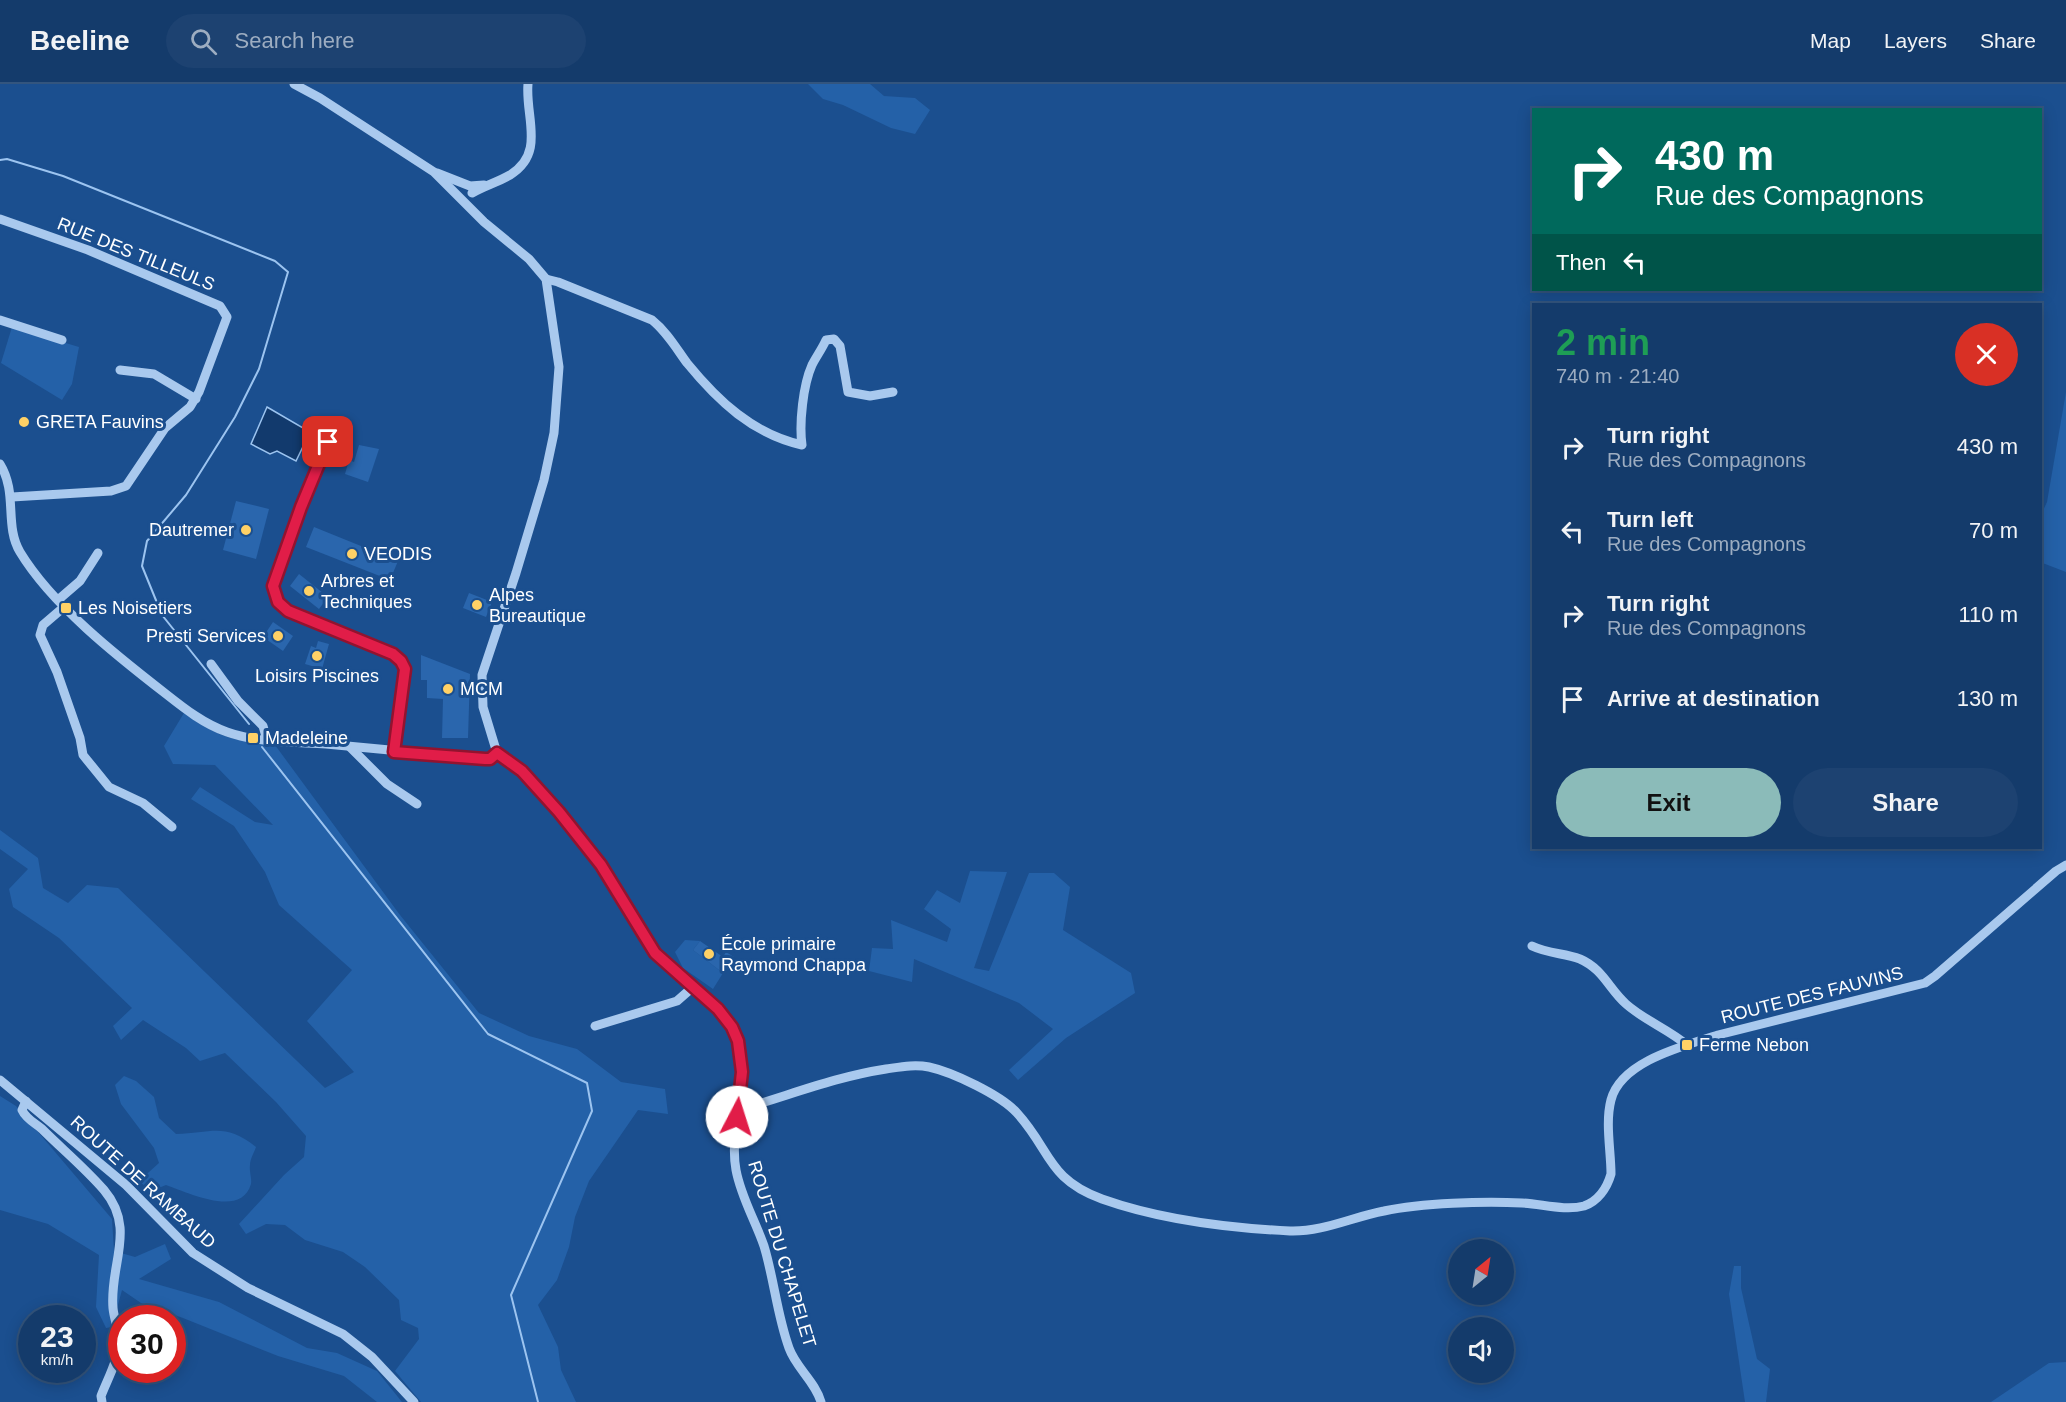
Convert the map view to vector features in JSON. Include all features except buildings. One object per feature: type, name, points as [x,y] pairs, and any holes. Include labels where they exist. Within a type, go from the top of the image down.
[{"type":"street","points":[[294,84],[320,98],[466,192],[475,213],[529,259],[546,279],[559,367],[554,433],[544,480],[482,675],[483,707],[497,753],[522,771],[559,812],[601,865],[655,953],[718,1009],[732,1027],[738,1041],[742,1072],[738,1110]]},
{"type":"street","points":[[466,192],[500,180],[517,171],[532,148],[528,84]]},
{"type":"street","name":"RUE DES TILLEULS","points":[[0,219],[88,250],[223,309],[227,317],[195,399],[185,413],[165,428],[126,486],[121,489],[12,497]]},
{"type":"street","points":[[546,279],[652,320],[664,330],[700,378],[736,415],[771,434],[802,445],[800,432],[802,413],[812,367],[826,340],[834,339],[840,346],[848,392],[870,396],[893,392]]},
{"type":"street","points":[[0,320],[62,340]]},
{"type":"street","points":[[120,370],[154,374],[195,399]]},
{"type":"street","points":[[328,442],[301,507],[273,586],[275,596],[288,611],[393,654],[401,661],[405,669],[394,752]]},
{"type":"street","points":[[0,464],[9,483],[12,497],[13,533],[18,549],[61,603],[129,666],[197,717],[227,732],[267,740],[485,759],[490,759],[497,753]]},
{"type":"street","points":[[98,553],[80,581],[42,625],[40,635],[57,672],[80,738],[83,755],[109,787],[143,803],[171,827]]},
{"type":"street","points":[[211,664],[238,701],[263,726],[267,740]]},
{"type":"street","points":[[350,747],[387,784],[417,804]]},
{"type":"street","name":"ROUTE DES FAUVINS","points":[[738,1110],[843,1077],[914,1066],[929,1067],[996,1095],[1008,1104],[1031,1130],[1058,1172],[1086,1192],[1157,1215],[1243,1226],[1308,1230],[1384,1211],[1408,1208],[1509,1202],[1571,1208],[1590,1203],[1604,1191],[1611,1174],[1610,1109],[1617,1087],[1634,1069],[1687,1045],[1767,1022],[1925,983],[2066,865]]},
{"type":"street","points":[[1532,946],[1553,955],[1579,959],[1594,967],[1625,1004],[1687,1045]]},
{"type":"street","points":[[595,1026],[677,1001],[693,987]]},
{"type":"street","name":"ROUTE DE RAMBAUD","points":[[0,1080],[126,1185],[193,1253],[248,1288],[343,1334],[372,1357],[414,1402]]},
{"type":"street","points":[[26,1101],[22,1110],[24,1116],[39,1126],[104,1190],[116,1206],[120,1220],[121,1234],[114,1280],[113,1308],[119,1345],[101,1396],[102,1402]]},
{"type":"street","name":"ROUTE DU CHAPELET","points":[[738,1110],[734,1145],[735,1168],[741,1191],[763,1246],[789,1349],[818,1390],[821,1402]]},
{"type":"shaded area","points":[[808,84],[870,84],[884,96],[915,98],[930,110],[915,134],[891,128],[843,105],[823,99]]},
{"type":"shaded area","points":[[12,327],[79,347],[72,384],[62,400],[1,363]]},
{"type":"shaded area","points":[[2066,392],[2066,572],[2042,563],[2042,513],[2047,502]]},
{"type":"shaded area","points":[[267,407],[310,432],[296,461],[277,451],[270,454],[251,444]]},
{"type":"shaded area","points":[[184,713],[206,727],[237,740],[275,745],[400,915],[479,1013],[529,1036],[577,1049],[621,1082],[665,1089],[668,1114],[638,1110],[589,1181],[575,1217],[569,1247],[557,1280],[538,1305],[558,1347],[561,1370],[576,1402],[421,1402],[395,1371],[419,1339],[418,1328],[401,1320],[399,1300],[365,1267],[343,1252],[305,1240],[285,1225],[266,1224],[246,1234],[239,1224],[284,1175],[304,1157],[306,1136],[276,1102],[225,1053],[200,1061],[186,1048],[143,1020],[121,1040],[113,1026],[132,1008],[59,938],[13,907],[9,889],[28,869],[0,849],[0,830],[38,858],[43,888],[68,903],[87,885],[118,888],[325,1088],[354,1072],[307,1021],[352,970],[279,905],[265,872],[234,826],[191,799],[200,787],[255,822],[273,825],[215,765],[173,764],[164,746]]},
{"type":"shaded area","points":[[970,871],[1007,872],[974,968],[989,971],[1029,873],[1054,873],[1070,887],[1063,930],[1131,973],[1135,993],[1066,1038],[1018,1080],[1009,1070],[1053,1029],[1019,1003],[914,959],[912,982],[869,971],[872,948],[893,949],[891,920],[947,942],[951,929],[924,909],[937,890],[960,903]]},
{"type":"shaded area","points":[[685,940],[700,941],[693,950],[723,973],[713,989],[683,968],[675,952]]},
{"type":"shaded area","points":[[124,1076],[136,1081],[154,1097],[159,1118],[176,1134],[227,1132],[245,1139],[256,1147],[250,1163],[251,1184],[245,1194],[236,1200],[225,1202],[199,1197],[166,1185],[151,1191],[139,1181],[159,1163],[154,1148],[121,1104],[115,1085]]},
{"type":"shaded area","points":[[0,1096],[16,1106],[112,1219],[114,1251],[135,1257],[165,1244],[171,1259],[139,1279],[219,1302],[307,1348],[337,1353],[377,1371],[402,1402],[377,1402],[344,1376],[278,1356],[186,1319],[186,1305],[147,1305],[122,1290],[118,1305],[108,1305],[108,1328],[106,1328],[96,1307],[99,1255],[48,1224],[0,1210]]},
{"type":"shaded area","points":[[1734,1266],[1741,1266],[1741,1288],[1757,1359],[1770,1369],[1766,1402],[1745,1402],[1729,1294]]},
{"type":"shaded area","points":[[2066,1362],[2066,1402],[1991,1402],[2049,1363]]},
{"type":"waterway","points":[[0,160],[7,159],[63,176],[275,261],[288,272],[259,369],[235,417],[186,495],[147,541],[142,566],[162,615],[249,724]]},
{"type":"waterway","points":[[262,747],[488,1034],[587,1083],[592,1111],[511,1295],[538,1402]]},
{"type":"place","name":"GRETA Fauvins","points":[[24,422]]},
{"type":"place","name":"Dautremer","points":[[246,530]]},
{"type":"place","name":"VEODIS","points":[[352,554]]},
{"type":"place","name":"Arbres et Techniques","points":[[309,591]]},
{"type":"place","name":"Alpes Bureautique","points":[[477,605]]},
{"type":"place","name":"Les Noisetiers","points":[[66,608]]},
{"type":"place","name":"Presti Services","points":[[278,636]]},
{"type":"place","name":"Loisirs Piscines","points":[[317,656]]},
{"type":"place","name":"MCM","points":[[448,689]]},
{"type":"place","name":"Madeleine","points":[[253,738]]},
{"type":"place","name":"École primaire Raymond Chappa","points":[[709,954]]},
{"type":"place","name":"Ferme Nebon","points":[[1687,1045]]},
{"type":"route","points":[[328,442],[301,507],[273,586],[278,602],[288,611],[393,654],[401,661],[405,669],[394,752],[485,759],[490,759],[497,753],[522,771],[559,812],[601,865],[655,953],[718,1009],[732,1027],[738,1041],[742,1072],[737,1117]]}]
